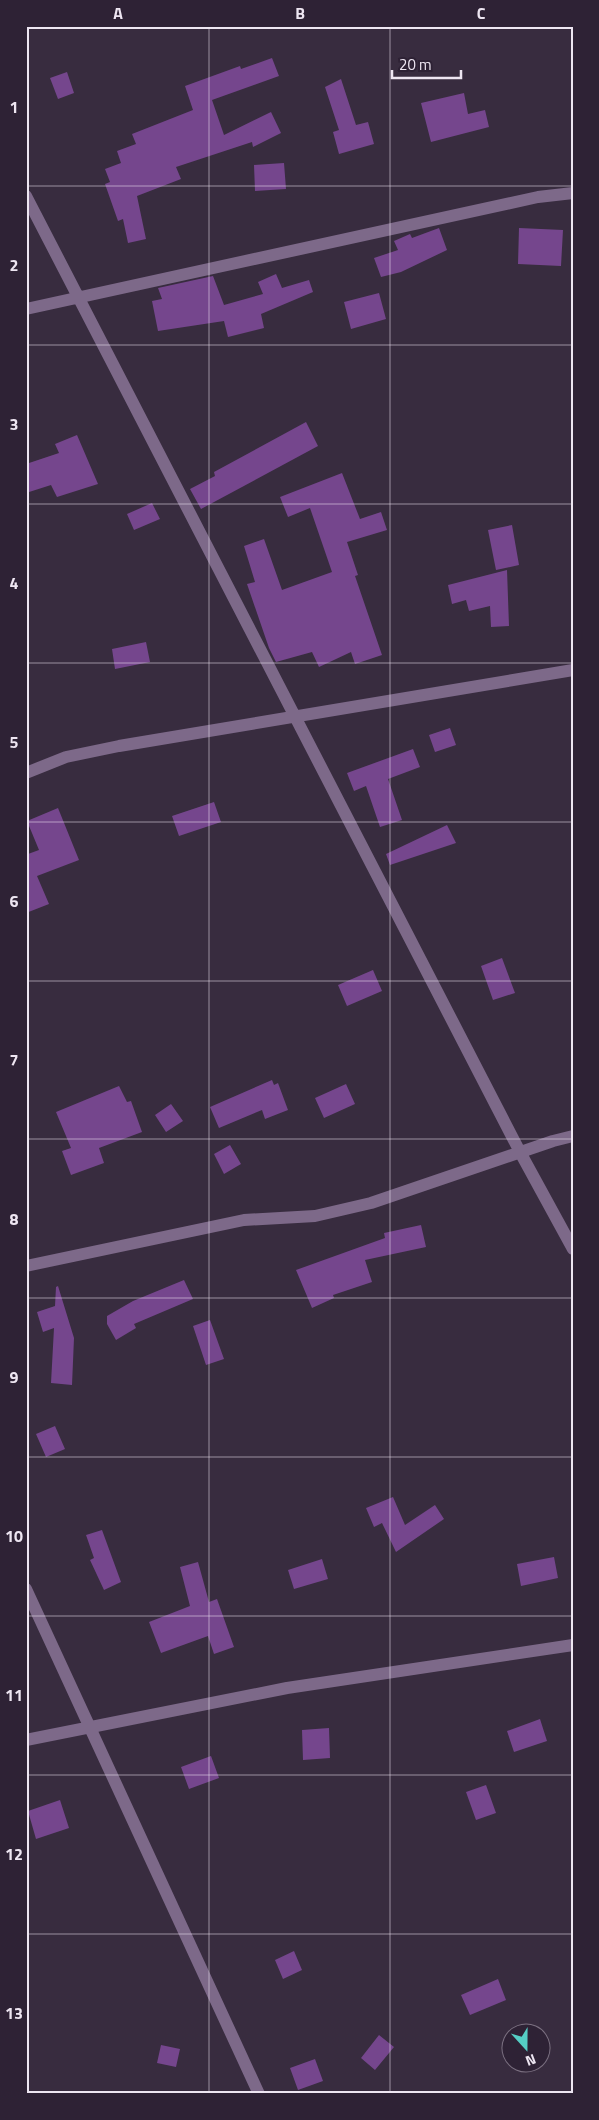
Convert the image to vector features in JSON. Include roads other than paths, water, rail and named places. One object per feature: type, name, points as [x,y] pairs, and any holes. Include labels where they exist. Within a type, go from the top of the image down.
[{"type":"street","points":[[26,309],[538,197],[573,193]]},
{"type":"street","points":[[26,196],[520,1152],[573,1248]]},
{"type":"street","points":[[26,773],[66,756],[573,670]]},
{"type":"street","points":[[26,1266],[244,1220],[315,1216],[371,1203],[573,1136]]},
{"type":"street","points":[[26,1589],[259,2094]]},
{"type":"street","points":[[26,1740],[287,1688],[573,1645]]}]
